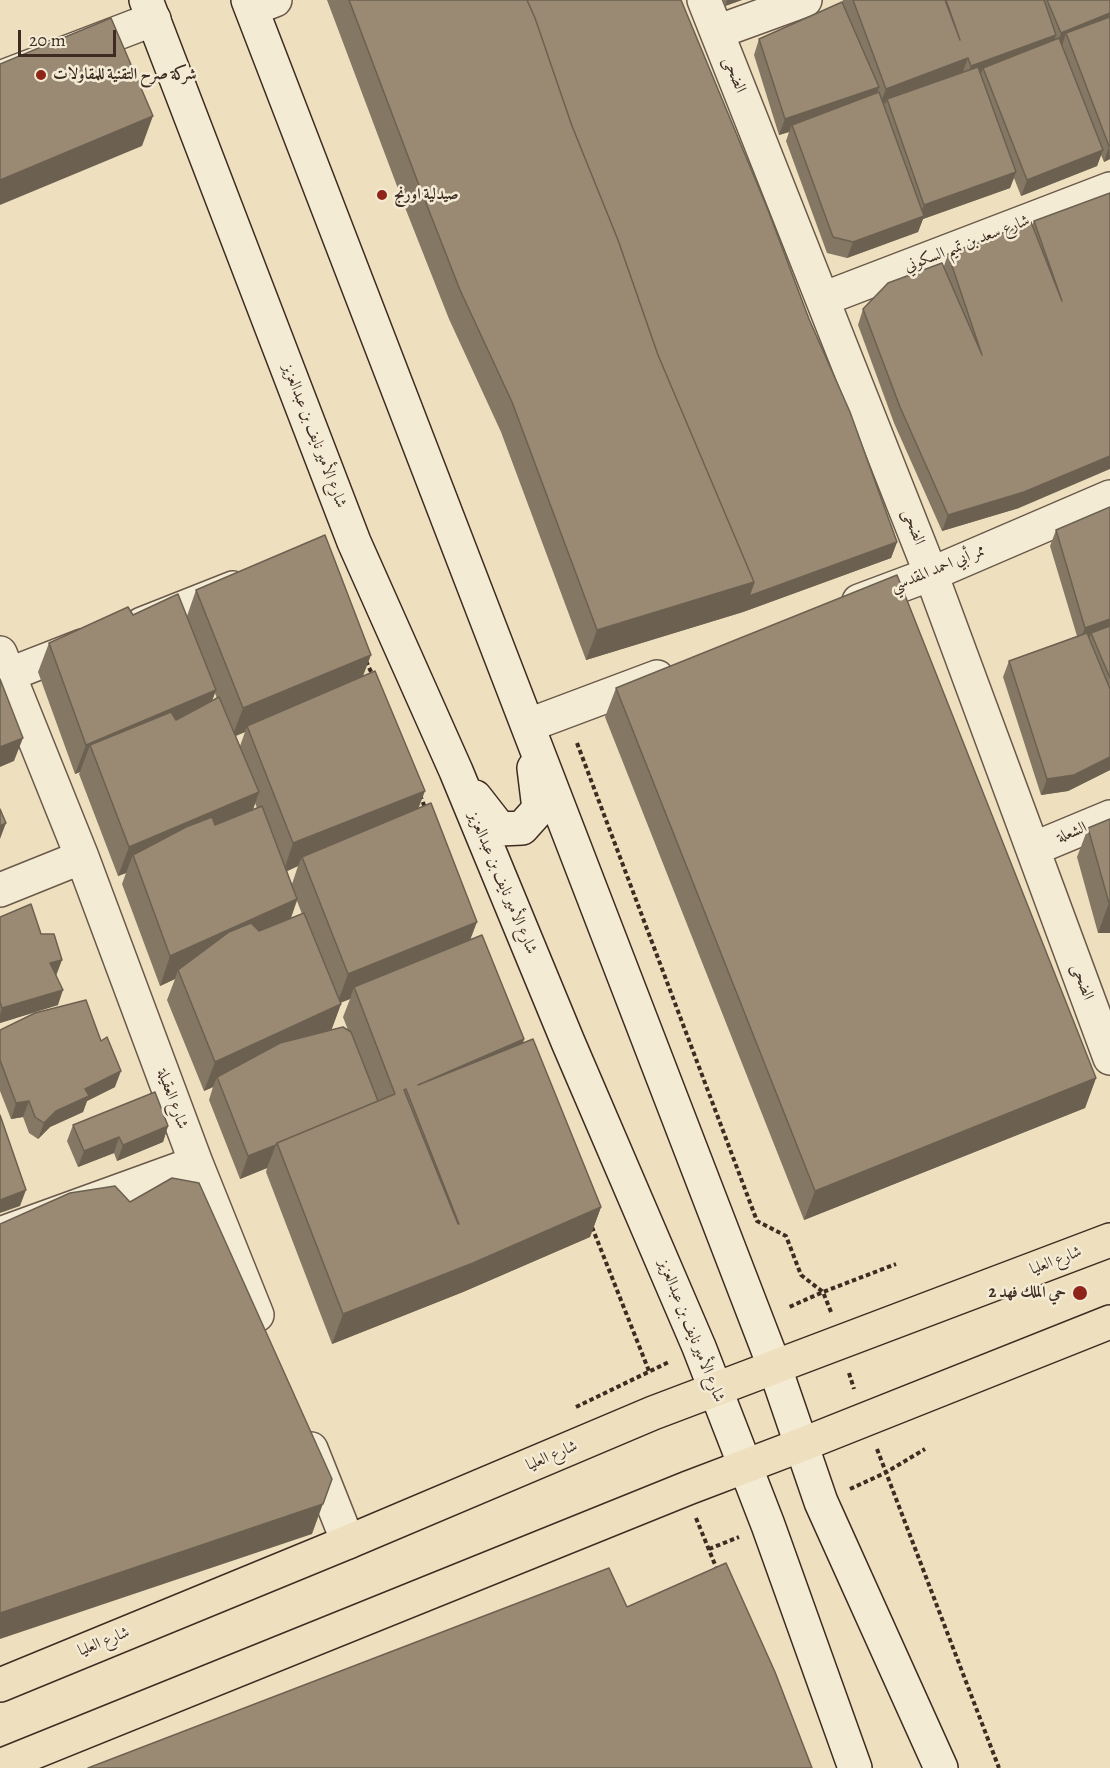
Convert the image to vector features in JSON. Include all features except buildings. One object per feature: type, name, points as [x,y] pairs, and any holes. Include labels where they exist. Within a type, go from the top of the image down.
[{"type":"main road","name":"شارع العليا","points":[[0,1685],[348,1542],[653,1413],[1110,1240]]},
{"type":"main road","points":[[0,1766],[688,1488],[1110,1322]]},
{"type":"street","name":"الضحى","points":[[704,0],[931,574],[1110,1058]]},
{"type":"street","points":[[717,32],[805,0]]},
{"type":"street","points":[[258,3],[529,725],[776,1368],[821,1502],[941,1768]]},
{"type":"street","points":[[0,78],[150,10]]},
{"type":"street","name":"شارع الأمير نايف بن عبدالعزيز","points":[[150,10],[354,542],[456,771],[568,1042],[699,1347],[855,1768]]},
{"type":"street","name":"شارع سعد بن تميم السكوني","points":[[823,299],[1110,189]]},
{"type":"street","name":"ممر أبي احمد المقدسي","points":[[831,611],[931,574],[1110,497]]},
{"type":"street","points":[[324,554],[354,542]]},
{"type":"street","points":[[3,669],[112,635],[259,579]]},
{"type":"street","points":[[529,725],[687,666]]},
{"type":"street","name":"شارع العقيلة","points":[[3,669],[82,857],[196,1163],[266,1338]]},
{"type":"street","points":[[456,771],[500,829],[522,828],[539,809],[529,725]]},
{"type":"street","name":"الشعلة","points":[[1033,849],[1110,817]]},
{"type":"street","points":[[0,890],[82,857]]},
{"type":"street","points":[[0,1234],[196,1163]]},
{"type":"street","points":[[301,1426],[348,1542]]},
{"type":"path","points":[[363,653],[376,686]]},
{"type":"path","points":[[565,712],[757,1221],[786,1236],[801,1275],[823,1292],[844,1341],[851,1382],[866,1419]]},
{"type":"path","points":[[416,785],[429,819]]},
{"type":"path","points":[[588,1216],[650,1371]]},
{"type":"path","points":[[823,1292],[896,1264]]},
{"type":"path","points":[[925,1449],[885,1473],[999,1768]]},
{"type":"path","points":[[686,1522],[696,1518],[722,1582]]},
{"type":"place","name":"شركة صرح التقنية للمقاولات","points":[[41,75]]},
{"type":"place","name":"صيدلية اورنج","points":[[382,195]]},
{"type":"place","name":"حي الملك فهد 2","points":[[1080,1293]]}]
